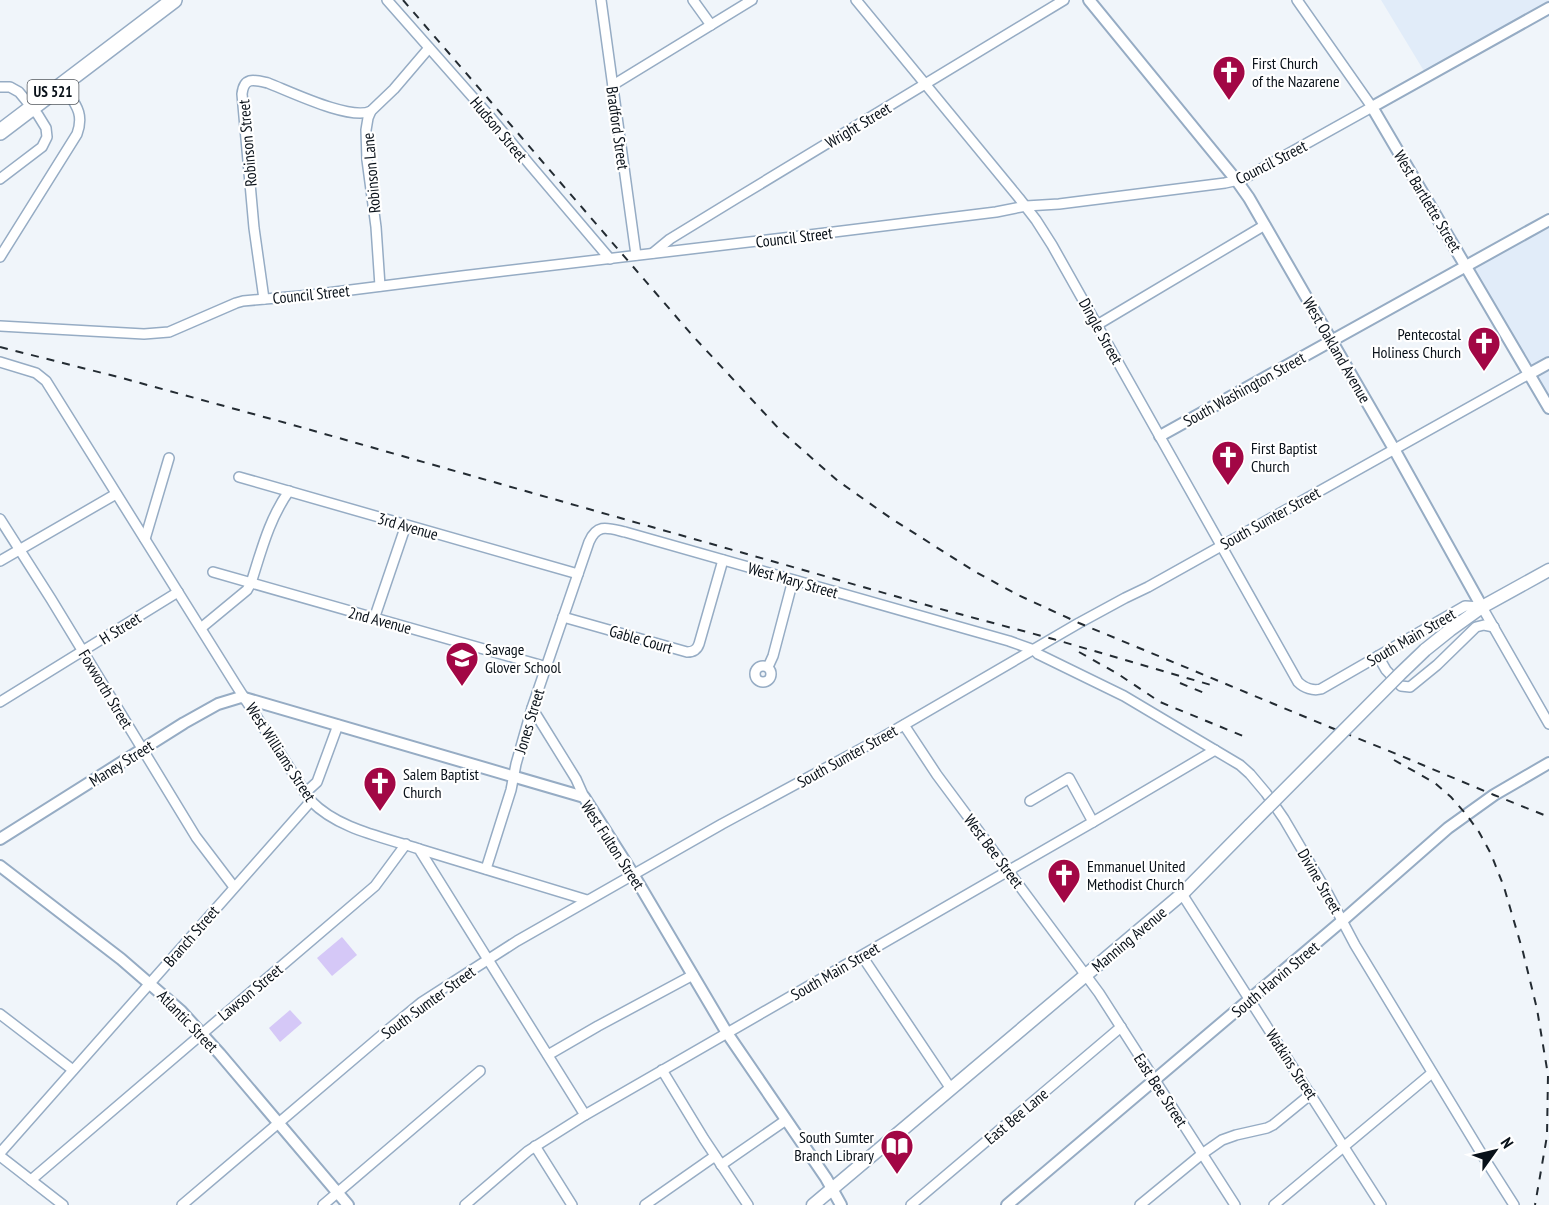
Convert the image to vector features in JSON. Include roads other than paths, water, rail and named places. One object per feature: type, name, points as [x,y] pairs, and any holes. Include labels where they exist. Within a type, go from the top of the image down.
[{"type":"highway","name":"US 521","points":[[0,132],[174,0]]},
{"type":"main road","name":"South Main Street","points":[[1482,607],[1549,570]]},
{"type":"main road","name":"Manning Avenue","points":[[813,1205],[1182,894],[1400,674],[1450,630],[1482,607]]},
{"type":"street","name":"Hudson Street","points":[[387,0],[492,118],[610,259]]},
{"type":"street","name":"Bradford Street","points":[[601,0],[636,255]]},
{"type":"street","points":[[693,0],[711,25]]},
{"type":"street","points":[[613,85],[752,0]]},
{"type":"street","name":"Dingle Street","points":[[856,0],[1026,206],[1052,245],[1298,682],[1306,688]]},
{"type":"street","name":"Wright Street","points":[[653,253],[670,239],[1064,0]]},
{"type":"street","name":"West Oakland Avenue","points":[[1089,0],[1237,181],[1265,225],[1549,724]]},
{"type":"street","name":"West Bartlette Street","points":[[1297,0],[1372,107],[1549,408]]},
{"type":"street","name":"Council Street","points":[[0,326],[162,334],[236,303],[264,299],[846,231],[996,212],[1026,206],[1059,204],[1237,181],[1549,8]]},
{"type":"street","name":"Robinson Lane","points":[[380,286],[366,143],[368,118],[371,111],[394,89],[429,48]]},
{"type":"street","name":"Robinson Street","points":[[264,299],[254,228],[242,88],[249,81],[258,81],[340,110],[362,114],[371,111]]},
{"type":"street","points":[[0,257],[77,134],[81,123],[80,116],[63,85]]},
{"type":"street","points":[[0,87],[10,87],[20,92],[46,128],[47,137],[46,142],[34,154],[0,178]]},
{"type":"street","name":"South Washington Street","points":[[1160,436],[1549,220]]},
{"type":"street","points":[[1097,325],[1265,225]]},
{"type":"street","name":"West Williams Street","points":[[0,362],[29,369],[43,378],[53,391],[308,797],[324,813],[364,831],[587,900]]},
{"type":"street","name":"South Sumter Street","points":[[182,1205],[422,1002],[488,959],[587,900],[904,725],[1106,608],[1148,587],[1549,363]]},
{"type":"street","points":[[145,539],[169,458]]},
{"type":"street","name":"3rd Avenue","points":[[239,477],[578,574]]},
{"type":"street","points":[[201,628],[247,590],[272,521],[289,491]]},
{"type":"street","points":[[0,561],[116,494]]},
{"type":"street","name":"Foxworth Street","points":[[0,519],[200,843],[234,887]]},
{"type":"street","points":[[374,619],[405,525]]},
{"type":"street","name":"West Mary Street","points":[[578,574],[591,536],[601,528],[607,528],[1034,650]]},
{"type":"street","name":"Gable Court","points":[[563,617],[691,652],[698,648],[723,560]]},
{"type":"street","name":"2nd Avenue","points":[[213,572],[547,667]]},
{"type":"street","name":"Jones Street","points":[[486,869],[511,790],[532,708],[578,574]]},
{"type":"street","points":[[768,667],[794,580]]},
{"type":"street","name":"H Street","points":[[0,702],[178,592]]},
{"type":"street","name":"South Main Street","points":[[1306,688],[1321,689],[1465,606],[1482,607]]},
{"type":"street","points":[[1378,657],[1401,686],[1410,687],[1437,665],[1476,627],[1484,625],[1494,627]]},
{"type":"street","name":"Divine Street","points":[[1034,650],[1124,696],[1240,765],[1250,774],[1284,819],[1361,955],[1514,1205]]},
{"type":"street","name":"West Fulton Street","points":[[245,698],[584,797],[633,874],[727,1033],[841,1205]]},
{"type":"street","name":"Maney Street","points":[[0,839],[184,723],[218,704],[232,699],[245,698]]},
{"type":"street","points":[[532,708],[576,779],[584,797]]},
{"type":"street","name":"Branch Street","points":[[0,1155],[234,887],[308,797],[317,782],[338,725]]},
{"type":"street","name":"West Bee Street","points":[[904,725],[937,775],[1087,975]]},
{"type":"street","name":"South Main Street","points":[[465,1205],[535,1146],[585,1115],[1215,750]]},
{"type":"street","name":"South Harvin Street","points":[[1007,1205],[1250,1000],[1448,828],[1486,801],[1549,763]]},
{"type":"street","points":[[1029,801],[1069,778],[1093,822]]},
{"type":"street","name":"Lawson Street","points":[[31,1180],[375,886],[406,844]]},
{"type":"street","points":[[419,849],[585,1115]]},
{"type":"street","name":"Atlantic Street","points":[[0,866],[150,983],[181,1011],[348,1205]]},
{"type":"street","name":"Watkins Street","points":[[1182,894],[1381,1205]]},
{"type":"street","points":[[862,956],[951,1089]]},
{"type":"street","points":[[548,1055],[693,975]]},
{"type":"street","name":"East Bee Street","points":[[1087,975],[1235,1205]]},
{"type":"street","points":[[0,1014],[73,1070]]},
{"type":"street","name":"East Bee Lane","points":[[911,1205],[1121,1027]]},
{"type":"street","points":[[662,1070],[748,1205]]},
{"type":"street","points":[[322,1205],[480,1071]]},
{"type":"street","points":[[1274,1205],[1432,1072]]},
{"type":"street","points":[[1140,1205],[1222,1140],[1274,1125],[1311,1094]]},
{"type":"street","points":[[721,1165],[786,1120]]},
{"type":"street","points":[[535,1146],[572,1205]]},
{"type":"street","points":[[0,1155],[63,1205]]},
{"type":"street","points":[[645,1205],[715,1156]]},
{"type":"railway","points":[[403,0],[692,335],[781,431],[838,481],[892,519],[974,571],[1018,595],[1079,623],[1549,817]]},
{"type":"railway","points":[[0,347],[286,423],[1211,685]]},
{"type":"railway","points":[[1079,652],[1160,702],[1243,736]]},
{"type":"railway","points":[[1180,683],[1209,695]]},
{"type":"railway","points":[[1394,760],[1435,783],[1466,814],[1491,854],[1504,887],[1537,1009],[1548,1075],[1547,1136],[1535,1205]]},
{"type":"place","name":"First Church of the Nazarene","points":[[1229,101]]},
{"type":"place","name":"Pentecostal Holiness Church","points":[[1484,372]]},
{"type":"place","name":"First Baptist Church","points":[[1228,486]]},
{"type":"place","name":"Savage Glover School","points":[[462,687]]},
{"type":"place","name":"Salem Baptist Church","points":[[380,812]]},
{"type":"place","name":"Emmanuel United Methodist Church","points":[[1064,904]]},
{"type":"place","name":"South Sumter Branch Library","points":[[897,1175]]}]
